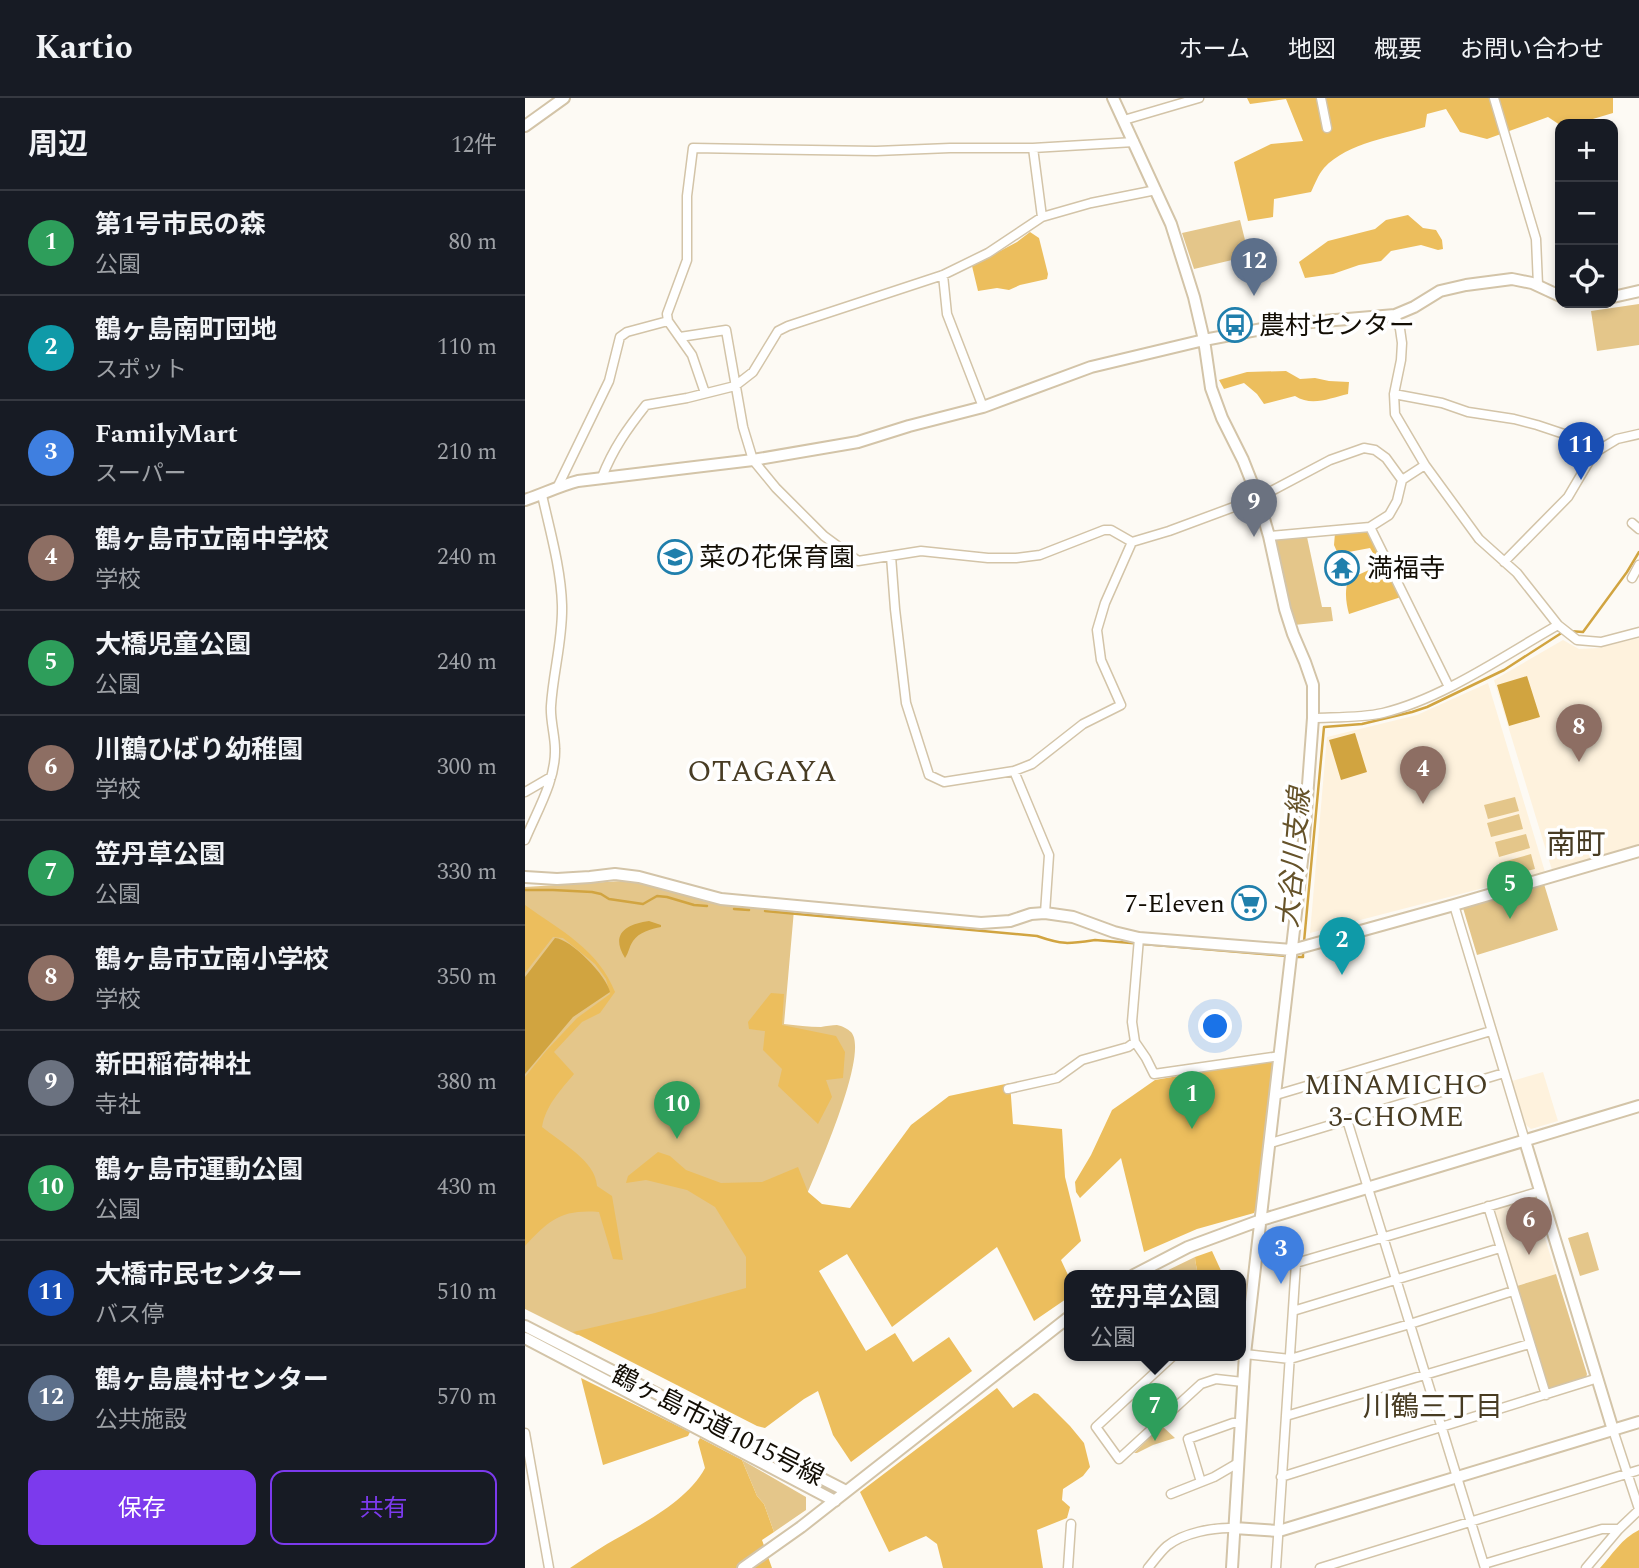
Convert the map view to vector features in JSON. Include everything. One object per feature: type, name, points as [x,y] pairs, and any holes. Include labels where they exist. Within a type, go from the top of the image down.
[{"type":"street","points":[[525,126],[564,98]]},
{"type":"street","points":[[1113,98],[1171,224],[1194,297],[1211,388],[1258,498],[1285,609],[1313,685],[1300,948],[1280,1056],[1246,1331]]},
{"type":"street","points":[[1124,120],[1199,98]]},
{"type":"street","points":[[1321,98],[1327,128]]},
{"type":"street","points":[[1494,98],[1536,239],[1538,285]]},
{"type":"street","points":[[705,393],[692,355],[668,321],[667,314],[687,260],[687,196],[693,148],[876,151],[1033,148],[1134,142]]},
{"type":"street","points":[[1033,148],[1042,217]]},
{"type":"street","points":[[602,477],[611,454],[646,405],[735,386],[753,372],[778,331],[943,275],[988,253],[1042,217],[1091,203],[1156,190]]},
{"type":"street","points":[[943,275],[947,314],[983,407]]},
{"type":"street","points":[[525,500],[578,481],[753,460],[858,442],[983,407],[1091,367],[1204,340],[1288,324],[1395,315],[1440,291],[1466,285],[1512,279],[1538,285],[1555,294]]},
{"type":"street","points":[[1618,296],[1639,290]]},
{"type":"street","points":[[1395,315],[1401,329],[1402,343],[1394,394],[1395,414],[1425,465],[1479,539],[1517,573],[1558,625],[1577,640],[1601,642],[1639,632]]},
{"type":"street","points":[[558,486],[609,381],[620,337],[627,332],[668,321]]},
{"type":"street","points":[[680,337],[726,330],[743,427],[753,460],[776,488],[824,536],[858,561],[921,551],[988,558],[1040,555],[1104,530],[1111,530],[1132,542],[1258,498],[1330,460],[1364,447],[1375,450],[1386,458],[1402,480]]},
{"type":"street","points":[[1394,394],[1537,425],[1564,434],[1594,453]]},
{"type":"street","points":[[1504,562],[1567,497],[1594,453],[1617,439],[1639,434]]},
{"type":"street","points":[[1269,536],[1370,527],[1389,515],[1397,501],[1402,480],[1425,465]]},
{"type":"street","points":[[525,839],[551,777],[555,750],[550,711],[559,653],[562,606],[543,495]]},
{"type":"street","points":[[1632,523],[1639,529]]},
{"type":"street","points":[[1370,527],[1449,687]]},
{"type":"street","points":[[891,555],[906,703],[929,775],[944,782],[1014,771],[1032,764],[1083,724],[1121,705],[1101,660],[1097,630],[1105,603],[1132,542]]},
{"type":"street","points":[[1639,565],[1632,578],[1639,576]]},
{"type":"street","points":[[1313,718],[1370,715],[1419,700],[1449,687],[1558,625]]},
{"type":"street","points":[[1014,771],[1049,855],[1045,913]]},
{"type":"street","points":[[525,792],[551,777]]},
{"type":"street","points":[[525,877],[557,879],[615,874],[639,877],[721,899],[981,923],[1010,921],[1031,914],[1045,913],[1073,916],[1139,939],[1300,948],[1639,851]]},
{"type":"street","points":[[1454,905],[1626,1474],[1639,1509],[1586,1568]]},
{"type":"street","points":[[1139,939],[1132,1022],[1135,1042],[1154,1074],[1280,1056]]},
{"type":"street","points":[[1276,1095],[1491,1031]]},
{"type":"street","points":[[1008,1089],[1057,1078],[1082,1060],[1128,1047],[1135,1042]]},
{"type":"street","points":[[1271,1143],[1504,1073]]},
{"type":"street","points":[[1144,1270],[1188,1247],[1261,1220],[1639,1106]]},
{"type":"street","points":[[1347,1120],[1485,1566],[1602,1529],[1619,1529]]},
{"type":"street","points":[[1276,1568],[1296,1263],[1541,1191]]},
{"type":"street","points":[[1489,1206],[1546,1395]]},
{"type":"street","points":[[1293,1311],[1500,1248]]},
{"type":"street","points":[[1246,1353],[1290,1359],[1513,1291]]},
{"type":"street","name":"鶴ヶ島市道1015号線","points":[[525,1325],[846,1491],[1064,1321]]},
{"type":"street","name":"鶴ヶ島市道1015号線","points":[[525,1338],[835,1501]]},
{"type":"street","points":[[1286,1416],[1529,1344]]},
{"type":"street","points":[[1168,1361],[1096,1427],[1119,1459],[1201,1384],[1216,1379],[1243,1382]]},
{"type":"street","points":[[1232,1568],[1243,1361]]},
{"type":"street","points":[[1281,1477],[1598,1378]]},
{"type":"street","points":[[1148,1568],[1165,1547],[1174,1541],[1207,1530],[1223,1527],[1279,1531],[1639,1422]]},
{"type":"street","points":[[1201,1482],[1188,1438],[1240,1423]]},
{"type":"street","points":[[525,1433],[549,1568]]},
{"type":"street","points":[[1171,1494],[1214,1477],[1238,1463]]},
{"type":"street","points":[[1320,1568],[1639,1470]]},
{"type":"street","points":[[743,1568],[846,1491]]},
{"type":"street","points":[[1068,1568],[1071,1524]]},
{"type":"shaded area","points":[[1247,98],[1613,98],[1613,113],[1593,119],[1555,119],[1555,122],[1548,117],[1487,139],[1460,132],[1446,109],[1427,114],[1425,127],[1345,152],[1324,168],[1311,192],[1274,199],[1273,217],[1248,221],[1234,162],[1271,144],[1303,141],[1286,99],[1250,104]]},
{"type":"shaded area","points":[[1408,215],[1423,228],[1436,230],[1442,240],[1443,249],[1421,245],[1391,251],[1381,261],[1333,274],[1305,278],[1299,262],[1328,241],[1375,229],[1386,220]]},
{"type":"shaded area","points":[[1240,220],[1249,256],[1194,269],[1182,233]]},
{"type":"shaded area","points":[[1030,232],[1039,238],[1047,279],[1009,290],[997,288],[978,291],[972,266]]},
{"type":"shaded area","points":[[1639,304],[1639,345],[1597,351],[1591,311]]},
{"type":"shaded area","points":[[1286,371],[1300,379],[1349,382],[1348,394],[1314,401],[1295,396],[1264,404],[1244,383],[1224,389],[1219,380],[1247,372]]},
{"type":"shaded area","points":[[1370,530],[1401,597],[1349,614],[1346,587],[1349,579],[1380,565],[1370,548],[1338,554],[1334,545],[1335,533]]},
{"type":"shaded area","name":"満福寺","points":[[1307,537],[1322,607],[1331,607],[1333,621],[1294,625],[1276,540]]},
{"type":"shaded area","points":[[1639,638],[1639,844],[1552,870],[1494,680],[1563,640],[1579,649],[1598,648]]},
{"type":"shaded area","points":[[1527,676],[1540,717],[1509,726],[1497,685]]},
{"type":"shaded area","points":[[1488,683],[1545,872],[1310,933],[1327,737],[1417,715]]},
{"type":"shaded area","points":[[1355,733],[1367,772],[1341,780],[1329,740]]},
{"type":"shaded area","points":[[1515,797],[1519,811],[1488,819],[1484,805]]},
{"type":"shaded area","points":[[1519,814],[1523,829],[1491,837],[1487,823]]},
{"type":"shaded area","points":[[1526,834],[1530,848],[1499,857],[1495,842]]},
{"type":"shaded area","points":[[1531,854],[1535,869],[1503,877],[1499,863]]},
{"type":"shaded area","points":[[636,882],[703,900],[794,910],[784,1024],[841,1026],[851,1032],[855,1049],[850,1079],[822,1159],[762,1292],[577,1335],[525,1309],[525,887]]},
{"type":"shaded area","points":[[1544,884],[1558,930],[1477,955],[1463,908]]},
{"type":"shaded area","points":[[525,905],[589,952],[608,977],[615,992],[600,1013],[582,1022],[554,1052],[574,1074],[550,1105],[542,1127],[584,1160],[591,1168],[597,1186],[612,1196],[623,1260],[613,1259],[599,1212],[575,1212],[557,1218],[541,1229],[525,1246],[525,1077],[577,1018],[610,994],[606,979],[595,964],[563,938],[553,937],[525,973]]},
{"type":"shaded area","points":[[649,921],[661,927],[639,935],[625,958],[619,943],[623,932],[633,925]]},
{"type":"shaded area","points":[[555,938],[570,945],[587,959],[610,992],[573,1017],[525,1074],[525,977]]},
{"type":"shaded area","points":[[771,993],[784,994],[782,1025],[836,1036],[845,1052],[843,1078],[826,1080],[832,1097],[818,1124],[778,1086],[782,1069],[763,1050],[765,1031],[749,1029],[748,1022]]},
{"type":"shaded area","points":[[1275,1061],[1254,1213],[1197,1229],[1144,1252],[1121,1158],[1080,1198],[1075,1182],[1112,1110],[1155,1080]]},
{"type":"shaded area","points":[[1543,1072],[1558,1121],[1531,1129],[1526,1125],[1512,1081]]},
{"type":"shaded area","points":[[1010,1083],[1013,1124],[1062,1129],[1065,1177],[1081,1241],[1061,1260],[1066,1270],[1064,1300],[1034,1321],[997,1247],[892,1327],[847,1254],[819,1271],[866,1351],[895,1333],[913,1362],[949,1337],[972,1371],[851,1462],[833,1435],[818,1391],[765,1428],[573,1332],[746,1288],[746,1257],[715,1207],[687,1190],[646,1180],[626,1183],[628,1176],[658,1152],[670,1156],[686,1170],[721,1183],[762,1182],[798,1167],[808,1192],[822,1204],[850,1208],[911,1125],[949,1096]]},
{"type":"shaded area","points":[[1530,1197],[1533,1199],[1556,1274],[1517,1286],[1495,1210],[1496,1207]]},
{"type":"shaded area","points":[[1588,1232],[1599,1270],[1580,1276],[1568,1238]]},
{"type":"shaded area","points":[[1212,1251],[1221,1270],[1197,1270],[1195,1257]]},
{"type":"shaded area","points":[[1195,1257],[1197,1270],[1168,1270]]},
{"type":"shaded area","points":[[1556,1274],[1587,1374],[1586,1378],[1552,1391],[1548,1389],[1517,1286]]},
{"type":"shaded area","points":[[581,1378],[690,1432],[688,1436],[603,1465]]},
{"type":"shaded area","points":[[997,1388],[1013,1408],[1034,1393],[1038,1394],[1084,1443],[1090,1467],[1083,1476],[1063,1489],[1062,1500],[1070,1507],[1067,1518],[1037,1530],[1043,1568],[943,1568],[937,1544],[926,1536],[889,1552],[860,1492]]},
{"type":"shaded area","points":[[1162,1426],[1175,1438],[1134,1453]]},
{"type":"shaded area","points":[[700,1438],[742,1460],[757,1496],[764,1504],[774,1532],[762,1540],[772,1568],[570,1568],[662,1512],[687,1492],[705,1468],[698,1442]]},
{"type":"shaded area","points":[[742,1460],[806,1497],[806,1510],[774,1532],[764,1504],[757,1496]]},
{"type":"shaded area","points":[[1639,1530],[1639,1568],[1600,1568],[1622,1542]]},
{"type":"waterway","name":"大谷川支線","points":[[1569,631],[1583,632],[1639,552]]},
{"type":"waterway","name":"大谷川支線","points":[[1304,942],[1324,727],[1362,724],[1427,707],[1504,670],[1563,632]]},
{"type":"waterway","points":[[525,890],[592,892],[609,899],[643,904],[657,896],[707,906]]},
{"type":"waterway","points":[[734,909],[749,910]]},
{"type":"waterway","name":"大谷川支線","points":[[765,911],[1037,936],[1066,943],[1095,940],[1287,956]]},
{"type":"waterway","name":"大谷川支線","points":[[1294,957],[1303,957],[1303,952]]},
{"type":"place","name":"鶴ヶ島農村センター","points":[[1254,296]]},
{"type":"place","name":"農村センター","points":[[1235,325]]},
{"type":"place","name":"大橋市民センター","points":[[1581,480]]},
{"type":"place","name":"新田稲荷神社","points":[[1254,537]]},
{"type":"place","name":"菜の花保育園","points":[[675,557]]},
{"type":"place","name":"満福寺","points":[[1342,568]]},
{"type":"place","name":"鶴ヶ島市立南小学校","points":[[1579,762]]},
{"type":"place","name":"鶴ヶ島市立南中学校","points":[[1423,804]]},
{"type":"place","name":"7-Eleven","points":[[1249,903]]},
{"type":"place","name":"大橋児童公園","points":[[1510,919]]},
{"type":"place","name":"鶴ヶ島南町団地","points":[[1342,975]]},
{"type":"place","name":"第1号市民の森","points":[[1192,1129]]},
{"type":"place","name":"鶴ヶ島市運動公園","points":[[677,1139]]},
{"type":"place","name":"川鶴ひばり幼稚園","points":[[1529,1255]]},
{"type":"place","name":"FamilyMart","points":[[1281,1284]]},
{"type":"place","name":"笠丹草公園","points":[[1155,1441]]},
{"type":"district","name":"OTAGAYA","points":[[762,771]]},
{"type":"district","name":"南町","points":[[1576,844]]},
{"type":"district","name":"MINAMICHO 3-CHOME","points":[[1396,1100]]},
{"type":"district","name":"川鶴三丁目","points":[[1433,1406]]}]
